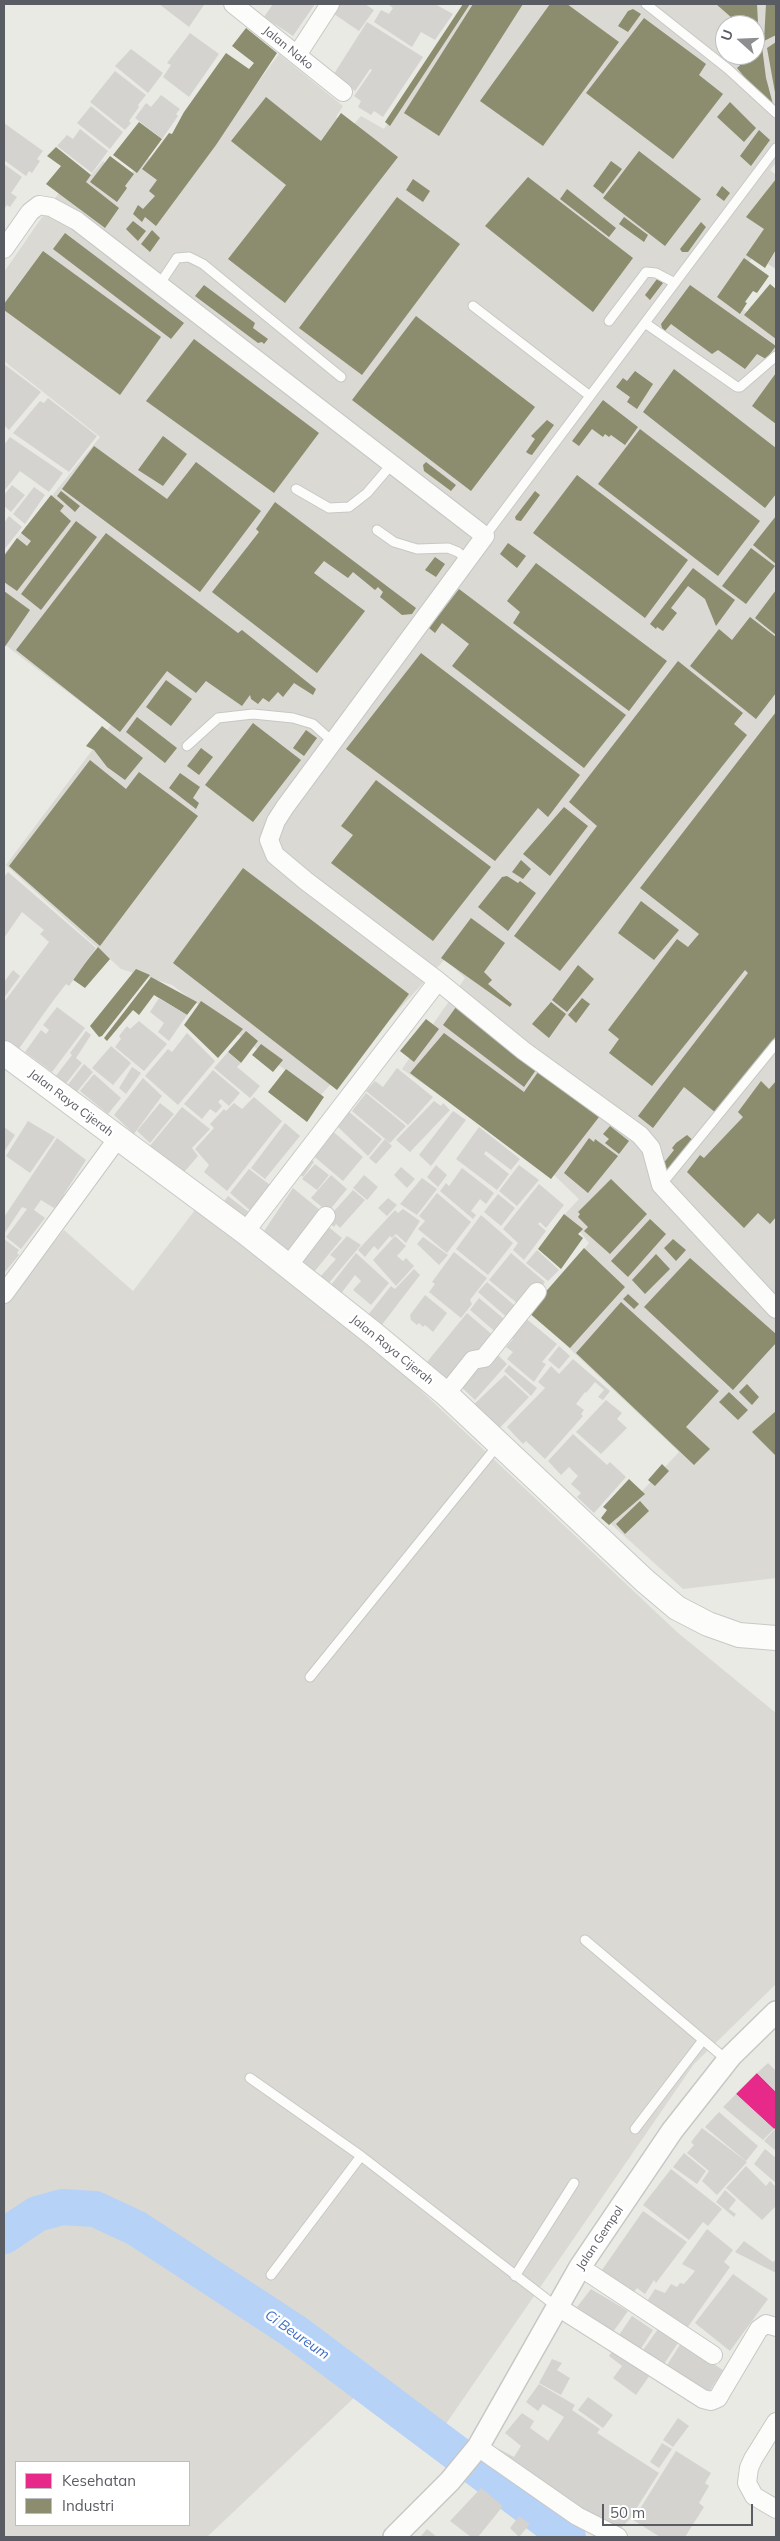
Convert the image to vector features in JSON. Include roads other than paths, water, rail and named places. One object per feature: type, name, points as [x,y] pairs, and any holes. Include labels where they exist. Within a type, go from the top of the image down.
[{"type":"main road","name":"Jalan Raya Cijerah","points":[[4,1053],[245,1232],[446,1394],[500,1443],[644,1582],[677,1608],[708,1624],[739,1635],[776,1638]]},
{"type":"street","name":"Jalan Nako","points":[[233,4],[343,92]]},
{"type":"street","points":[[297,55],[330,4]]},
{"type":"street","points":[[4,250],[30,212],[39,205],[51,207],[77,221],[390,465],[485,536],[276,821],[269,840],[275,855],[306,881],[438,981],[524,1051],[636,1131],[651,1148],[661,1185],[776,1309]]},
{"type":"street","points":[[245,1232],[438,981]]},
{"type":"street","points":[[4,1294],[118,1138]]},
{"type":"street","points":[[288,1266],[326,1216]]},
{"type":"street","points":[[446,1394],[473,1360],[484,1358],[537,1292]]},
{"type":"street","name":"Jalan Gempol","points":[[394,2537],[450,2481],[478,2447],[580,2267],[672,2131],[728,2061],[776,2012]]},
{"type":"street","points":[[580,2267],[713,2355]]},
{"type":"street","points":[[558,2307],[703,2398],[711,2401],[718,2398],[759,2329],[766,2324],[776,2327]]},
{"type":"street","points":[[776,2422],[751,2464],[747,2483],[754,2496],[776,2509]]},
{"type":"street","points":[[478,2447],[577,2516],[618,2537]]},
{"type":"lane","points":[[646,4],[728,69],[776,113]]},
{"type":"lane","points":[[485,536],[776,148]]},
{"type":"lane","points":[[159,285],[177,258],[189,257],[203,264],[341,377]]},
{"type":"lane","points":[[609,321],[646,272],[656,273],[675,283]]},
{"type":"lane","points":[[473,306],[590,396]]},
{"type":"lane","points":[[645,323],[737,387],[740,387],[776,356]]},
{"type":"lane","points":[[296,489],[329,508],[349,507],[367,492],[390,465]]},
{"type":"lane","points":[[377,530],[394,542],[417,549],[448,548],[458,552],[468,560]]},
{"type":"lane","points":[[187,746],[218,718],[252,714],[293,718],[313,724],[333,742]]},
{"type":"lane","points":[[661,1185],[776,1044]]},
{"type":"lane","points":[[310,1677],[500,1443]]},
{"type":"lane","points":[[585,1940],[728,2061]]},
{"type":"lane","points":[[635,2129],[703,2040]]},
{"type":"lane","points":[[250,2078],[361,2156],[515,2276],[558,2307]]},
{"type":"lane","points":[[271,2275],[361,2156]]},
{"type":"lane","points":[[515,2276],[574,2183]]},
{"type":"waterway","name":"Ci Beureum","points":[[4,2236],[37,2214],[62,2207],[95,2209],[136,2228],[295,2332],[568,2537]]}]
